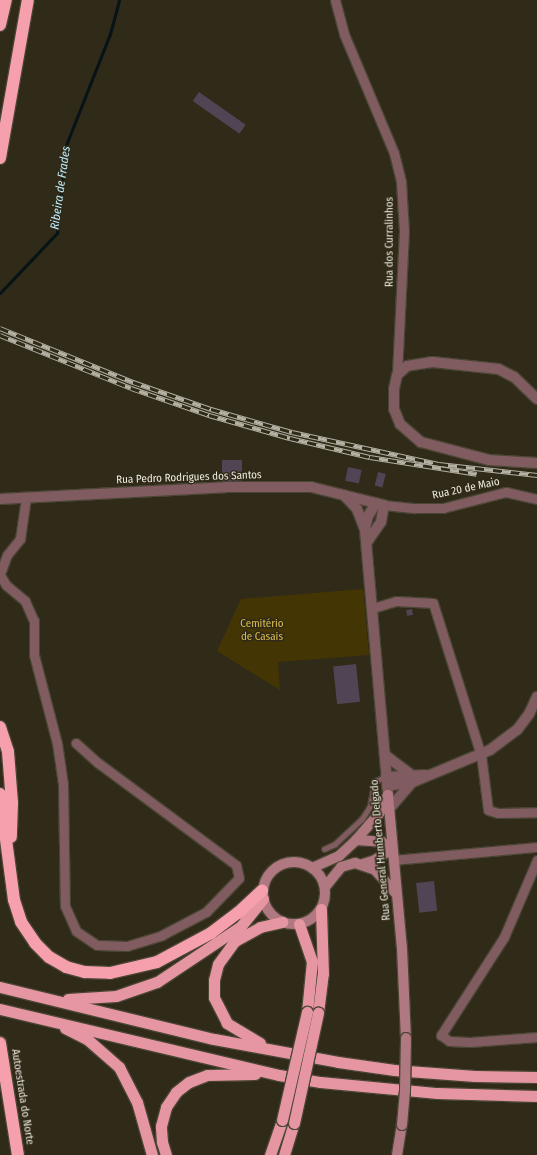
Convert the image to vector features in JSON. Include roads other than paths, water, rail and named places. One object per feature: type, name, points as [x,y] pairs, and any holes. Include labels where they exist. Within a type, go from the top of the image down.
[{"type":"highway","points":[[0,25],[6,0]]},
{"type":"highway","points":[[0,158],[28,0]]},
{"type":"highway","points":[[0,727],[8,752],[12,803],[9,870]]},
{"type":"highway","points":[[0,794],[9,870],[14,900],[21,922],[36,943],[60,963],[85,972],[122,972],[162,960],[211,933],[263,895]]},
{"type":"highway","points":[[39,996],[96,999],[116,996],[157,982],[241,926],[263,895]]},
{"type":"highway","points":[[270,1155],[282,1120],[323,974],[321,909]]},
{"type":"highway","points":[[282,922],[254,930],[235,941],[218,964],[214,980],[214,997],[227,1023],[253,1040],[283,1052]]},
{"type":"highway","points":[[284,1155],[294,1123],[312,1013],[312,961],[299,924]]},
{"type":"highway","points":[[0,987],[283,1052],[394,1070],[475,1076],[537,1077]]},
{"type":"highway","points":[[0,1009],[279,1075]]},
{"type":"highway","points":[[51,1020],[87,1039],[119,1067],[138,1102],[152,1155]]},
{"type":"highway","name":"Autoestrada do Norte","points":[[0,1043],[18,1155]]},
{"type":"highway","points":[[166,1155],[162,1142],[161,1126],[166,1107],[176,1092],[189,1082],[207,1075],[228,1073],[279,1075],[395,1090],[537,1096]]},
{"type":"main road","name":"Rua General Humberto Delgado","points":[[387,786],[402,948],[406,1038],[405,1090],[397,1155]]},
{"type":"main road","points":[[312,868],[339,856],[356,840],[379,814],[387,786]]},
{"type":"main road","points":[[356,840],[382,842],[392,849],[375,860],[363,864]]},
{"type":"main road","points":[[325,887],[318,873],[312,868],[294,862],[280,865],[269,874],[263,895],[266,909],[282,922],[299,924],[315,916],[321,909],[325,887],[342,867],[356,863],[363,864],[388,881],[396,893]]},
{"type":"street","name":"Rua dos Curralinhos","points":[[335,0],[344,34],[394,153],[401,182],[404,232],[397,375]]},
{"type":"street","points":[[537,399],[514,377],[498,369],[432,362],[407,366],[397,375],[394,409],[400,424],[421,442],[489,460],[537,463]]},
{"type":"street","name":"Rua Pedro Rodrigues dos Santos","points":[[0,499],[234,487],[311,487],[380,504]]},
{"type":"street","name":"Rua 20 de Maio","points":[[380,504],[416,508],[442,508],[506,492],[537,499]]},
{"type":"street","name":"Rua General Humberto Delgado","points":[[342,494],[357,509],[365,530],[367,542],[387,786]]},
{"type":"street","points":[[26,498],[20,540],[7,555],[0,575],[6,585],[26,602],[34,621],[34,655],[57,743],[63,784],[65,906],[76,931],[96,945],[127,946],[162,935],[206,912],[239,878],[236,865],[98,764],[76,743]]},
{"type":"street","points":[[365,530],[368,516],[380,504]]},
{"type":"street","points":[[367,542],[381,522],[380,504]]},
{"type":"street","points":[[373,608],[396,601],[433,603],[485,752],[488,810],[498,813],[537,812]]},
{"type":"street","points":[[387,786],[412,778],[428,775],[485,752],[517,730],[529,714],[537,697]]},
{"type":"street","points":[[384,755],[412,778]]},
{"type":"street","points":[[389,809],[412,778]]},
{"type":"street","points":[[393,860],[537,847]]},
{"type":"street","points":[[537,860],[504,937],[442,1036],[449,1041],[470,1042],[537,1037]]},
{"type":"lane","points":[[324,849],[335,844],[362,819],[370,806],[375,781],[387,786]]},
{"type":"waterway","name":"Ribeira de Frades","points":[[0,293],[57,233],[66,145],[110,34],[119,0]]},
{"type":"railway","points":[[0,328],[133,382],[211,409],[292,432],[439,464],[537,475]]},
{"type":"railway","points":[[0,335],[131,388],[209,415],[290,438],[370,457],[477,474]]},
{"type":"park label","name":"Cemitério de Casais","points":[[262,631]]}]
